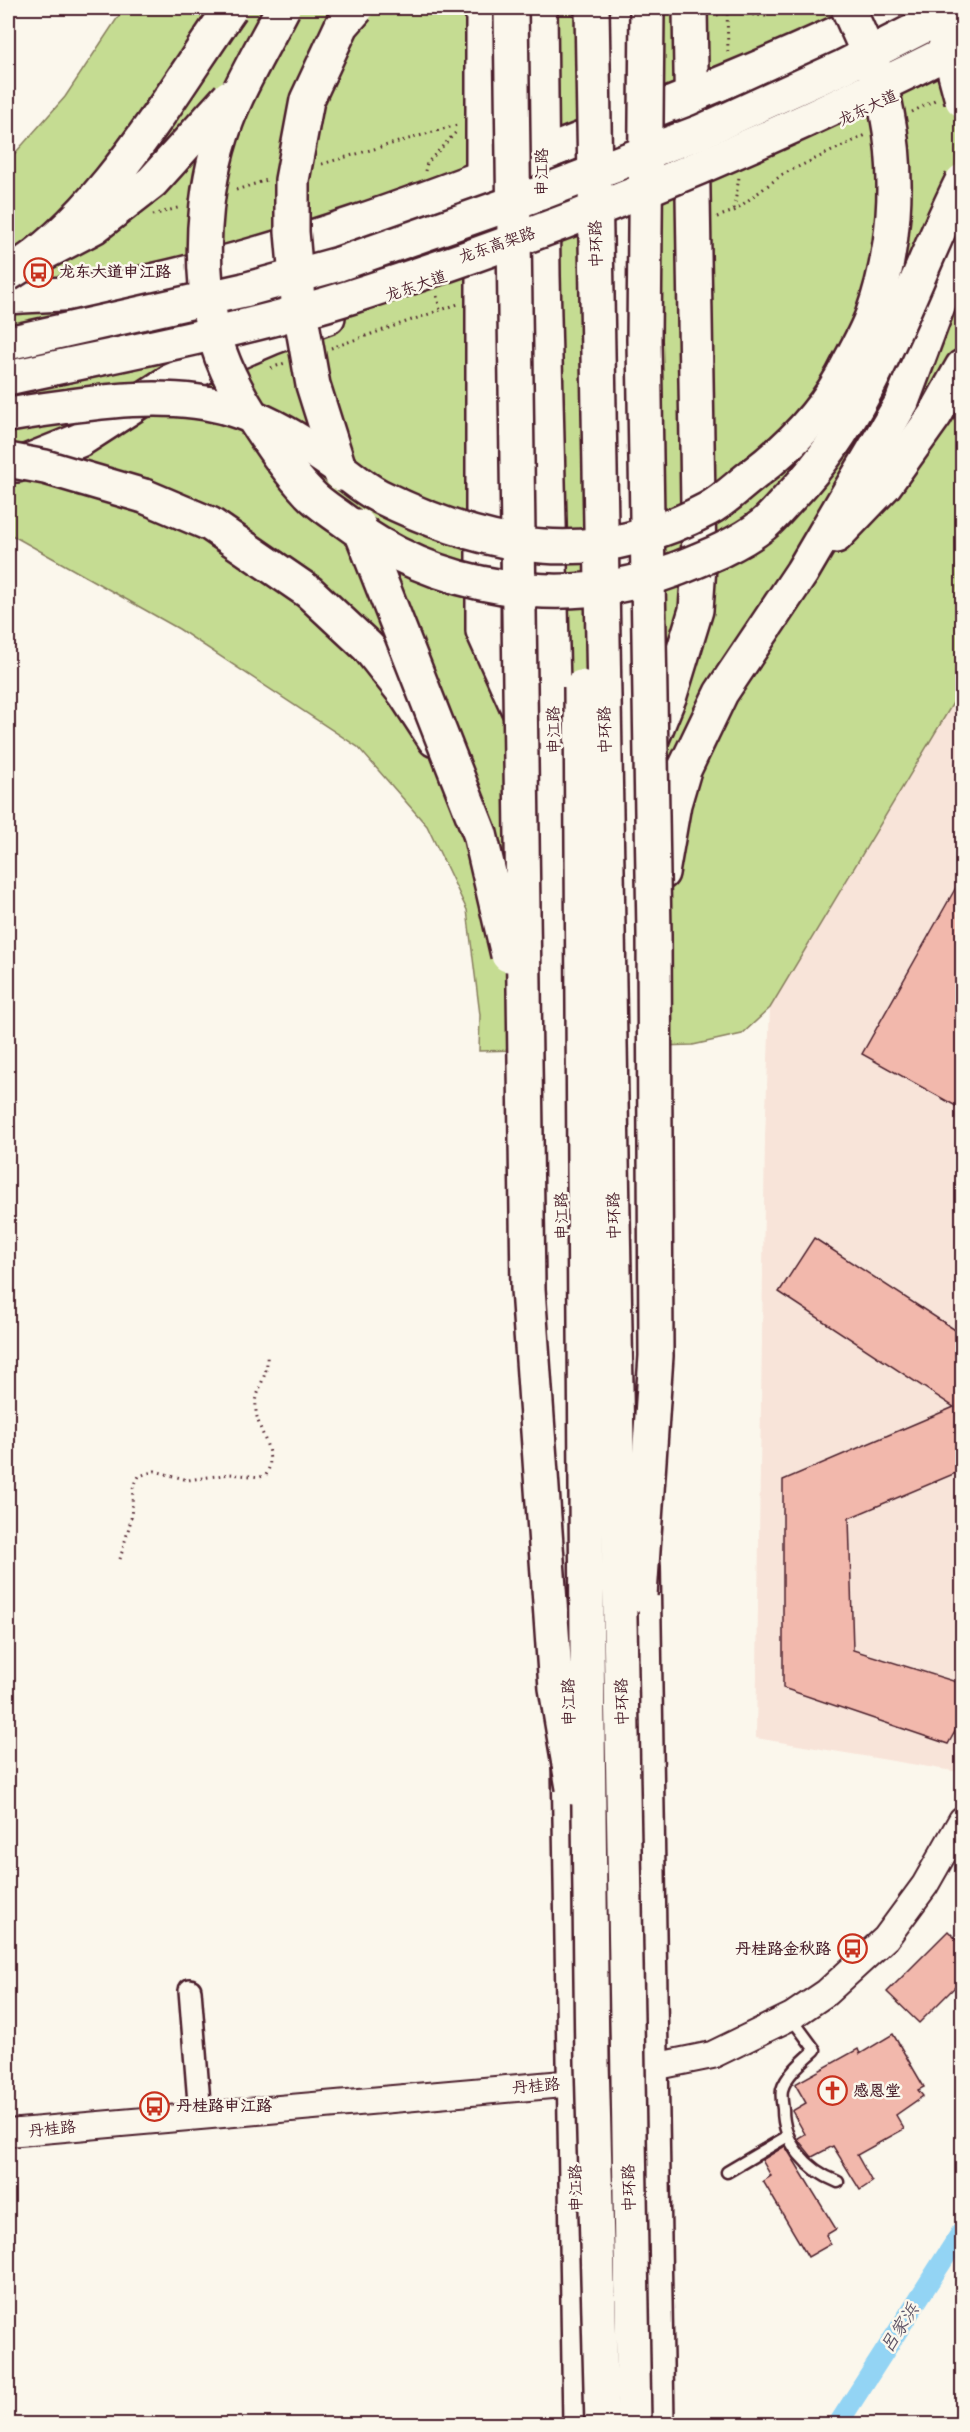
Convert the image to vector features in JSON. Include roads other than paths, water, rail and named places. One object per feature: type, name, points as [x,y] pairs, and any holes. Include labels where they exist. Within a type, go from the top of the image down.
[{"type":"main road","points":[[20,267],[84,210],[128,156],[231,8]]},
{"type":"main road","points":[[283,8],[235,98],[214,161],[206,218],[206,282],[212,324],[238,395],[275,451],[311,495],[366,538],[443,574],[499,587],[560,592],[642,582],[710,556],[763,525],[815,470],[860,405],[933,238],[963,181]]},
{"type":"main road","points":[[20,267],[94,227],[152,182],[307,8]]},
{"type":"main road","points":[[357,8],[342,25],[307,100],[292,180],[292,232],[298,300],[313,385],[348,495],[480,834],[494,892],[523,1050]]},
{"type":"main road","points":[[483,8],[481,178],[483,631],[541,762],[550,790],[557,852]]},
{"type":"main road","points":[[511,8],[523,1050],[528,1288],[556,1688],[590,1881]]},
{"type":"main road","name":"申江路","points":[[540,8],[580,2080],[580,2424]]},
{"type":"main road","name":"中环路","points":[[571,8],[580,396],[590,1881],[580,2080],[602,2424]]},
{"type":"main road","name":"中环路","points":[[592,8],[634,2424]]},
{"type":"main road","points":[[621,8],[620,211],[657,2424]]},
{"type":"main road","points":[[624,1790],[656,1356],[654,934],[644,340],[647,8]]},
{"type":"main road","points":[[8,415],[72,406],[143,400],[191,400],[230,408],[269,423],[302,441],[375,494],[441,524],[504,543],[578,549],[645,537],[710,508],[765,466],[809,424],[842,378],[872,316],[887,259],[895,188],[887,112],[874,67],[848,8]]},
{"type":"main road","points":[[8,297],[127,287],[259,253],[366,222],[692,96],[814,45],[890,8]]},
{"type":"main road","points":[[934,8],[950,50],[963,100]]},
{"type":"main road","points":[[8,343],[244,290],[339,264],[538,194],[700,132],[843,66],[959,8]]},
{"type":"main road","points":[[631,790],[670,695],[696,610],[699,566],[690,15]]},
{"type":"main road","name":"龙东高架路","points":[[8,378],[252,323],[360,293],[550,227],[714,164],[858,98],[963,45]]},
{"type":"main road","name":"龙东大道","points":[[8,465],[18,465],[80,440],[171,381],[271,338],[437,295],[482,262],[741,165],[874,106],[963,60]]},
{"type":"main road","points":[[654,934],[667,838],[684,770],[721,693],[801,572],[902,402],[948,279],[957,245],[963,204]]},
{"type":"main road","points":[[801,572],[885,485],[936,415],[963,368]]},
{"type":"main road","points":[[8,460],[45,467],[144,496],[210,524],[263,558],[309,592],[368,647],[405,694],[460,780]]},
{"type":"street","name":"丹桂路","points":[[651,2074],[725,2051],[792,2016],[826,1993],[886,1938],[907,1913],[963,1820]]},
{"type":"street","name":"丹桂路","points":[[8,2133],[651,2074],[726,2062],[798,2026],[833,2003],[867,1974],[894,1945],[935,1890],[963,1841]]},
{"type":"street","points":[[190,1990],[200,2115]]},
{"type":"street","name":"丹桂路","points":[[8,2146],[580,2080]]},
{"type":"lane","points":[[798,2026],[815,2050],[799,2066],[782,2089],[783,2120],[788,2136],[803,2162],[821,2175],[838,2182]]},
{"type":"lane","points":[[727,2172],[788,2136]]},
{"type":"waterway","name":"吕家浜","points":[[838,2424],[962,2231]]},
{"type":"place","name":"龙东大道申江路","points":[[38,272]]},
{"type":"place","name":"丹桂路金秋路","points":[[852,1949]]},
{"type":"place","name":"感恩堂","points":[[832,2091]]},
{"type":"place","name":"丹桂路申江路","points":[[155,2106]]}]
